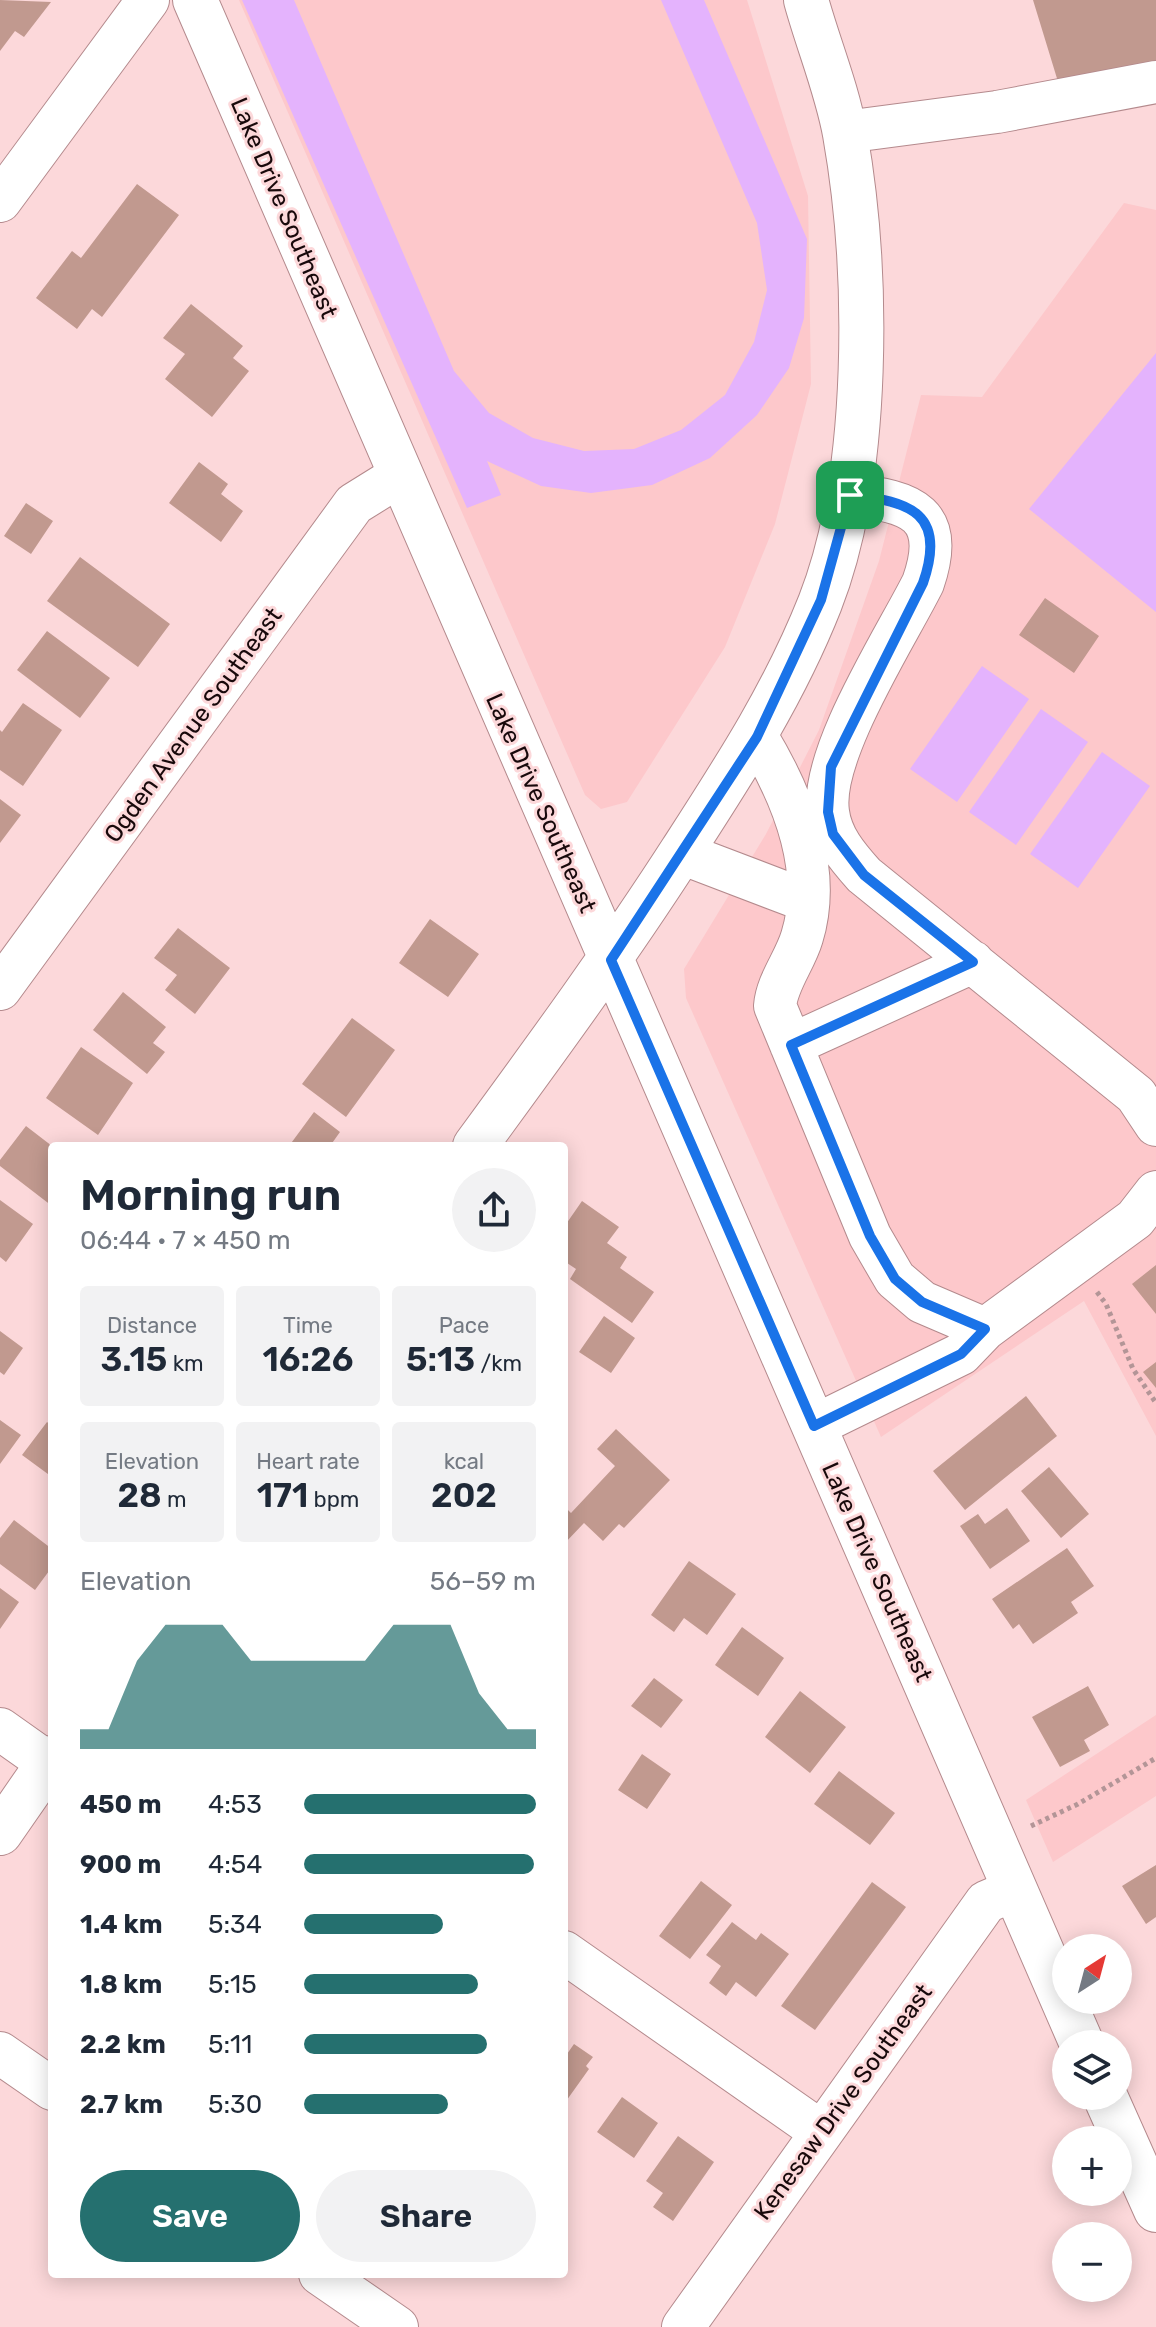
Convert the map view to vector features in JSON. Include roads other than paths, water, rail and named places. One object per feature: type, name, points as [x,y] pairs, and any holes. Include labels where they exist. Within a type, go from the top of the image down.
[{"type":"main road","name":"Lake Drive Southeast","points":[[195,0],[1076,2030]]},
{"type":"main road","points":[[478,1142],[611,960],[757,737],[821,600],[850,495],[856,438],[862,294],[845,132],[806,0]]},
{"type":"main road","points":[[0,1833],[48,1764]]},
{"type":"main road","points":[[1111,2110],[1156,2210]]},
{"type":"street","points":[[0,201],[148,0]]},
{"type":"street","points":[[845,132],[997,112],[1156,82]]},
{"type":"street","name":"Ogden Avenue Southeast","points":[[0,989],[354,504],[399,476]]},
{"type":"street","points":[[850,495],[887,499],[912,511],[927,526],[933,540],[923,583],[831,767],[828,812],[833,834],[864,875],[1136,1095],[1156,1125]]},
{"type":"street","points":[[757,737],[785,783],[808,871],[803,937],[776,995],[775,1006],[870,1236],[895,1279],[922,1302],[985,1329]]},
{"type":"street","points":[[681,853],[807,901]]},
{"type":"street","points":[[791,1045],[973,962]]},
{"type":"street","points":[[814,1426],[961,1354],[985,1329],[1135,1219],[1156,1192]]},
{"type":"street","points":[[0,1729],[48,1760]]},
{"type":"street","name":"Kenesaw Drive Southeast","points":[[683,2327],[986,1902],[1014,1890]]},
{"type":"street","points":[[568,1955],[820,2131]]},
{"type":"street","points":[[0,2053],[48,2086]]},
{"type":"street","points":[[326,2278],[397,2327]]}]
